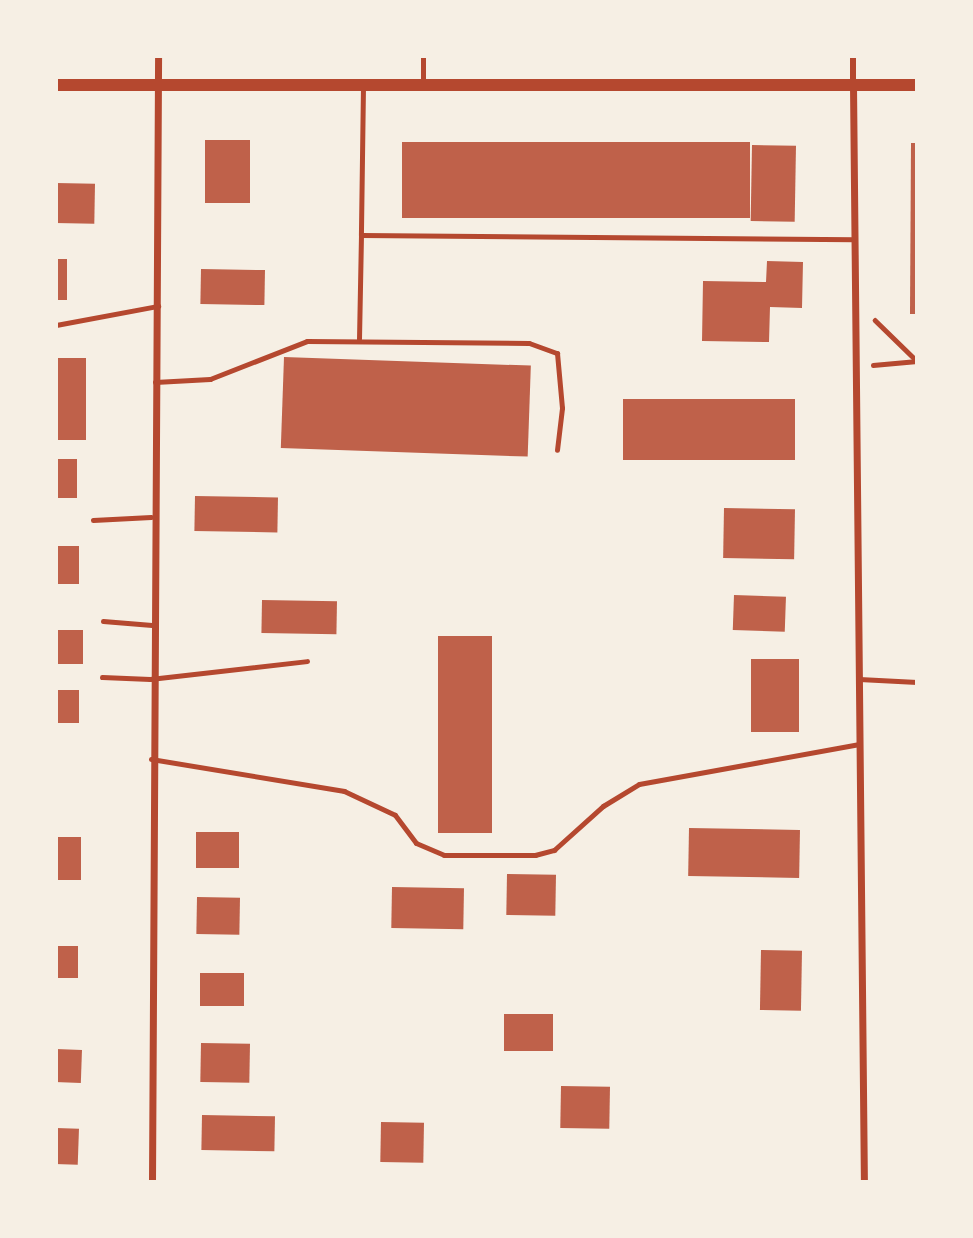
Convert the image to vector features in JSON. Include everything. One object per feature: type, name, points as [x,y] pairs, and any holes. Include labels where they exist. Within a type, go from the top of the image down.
[{"type":"street","points":[[152,1182],[149,679],[152,625],[150,517],[158,306],[158,56]]},
{"type":"street","points":[[853,56],[864,1182]]},
{"type":"street","points":[[56,85],[917,85]]},
{"type":"lane","points":[[423,56],[424,85]]},
{"type":"lane","points":[[359,339],[363,85]]},
{"type":"lane","points":[[361,234],[854,239]]},
{"type":"lane","points":[[56,325],[158,306]]},
{"type":"lane","points":[[155,382],[209,379],[307,341],[359,339],[529,343],[557,353],[562,408],[557,450]]},
{"type":"lane","points":[[93,520],[150,517]]},
{"type":"lane","points":[[103,621],[152,625]]},
{"type":"lane","points":[[102,677],[149,679],[307,661]]},
{"type":"lane","points":[[859,680],[917,682]]},
{"type":"lane","points":[[151,759],[344,791],[395,815],[416,843],[444,855],[535,855],[554,850],[603,806],[639,784],[859,744]]},
{"type":"path","points":[[871,317],[917,361]]},
{"type":"path","points":[[873,365],[917,361]]},
{"type":"building","points":[[205,140],[250,140],[250,203],[205,203]]},
{"type":"building","points":[[402,142],[750,142],[750,218],[402,218]]},
{"type":"building","points":[[911,143],[917,143],[917,314],[910,314]]},
{"type":"building","points":[[752,145],[796,146],[795,222],[751,221]]},
{"type":"building","points":[[56,183],[95,184],[94,224],[56,223]]},
{"type":"building","points":[[56,259],[67,259],[67,300],[56,300]]},
{"type":"building","points":[[767,261],[803,262],[802,308],[770,307],[769,342],[702,341],[703,281],[766,282]]},
{"type":"building","points":[[201,269],[265,270],[264,305],[200,304]]},
{"type":"building","points":[[284,357],[531,366],[528,457],[281,448]]},
{"type":"building","points":[[56,358],[86,358],[86,440],[56,440]]},
{"type":"building","points":[[623,399],[795,399],[795,460],[623,460]]},
{"type":"building","points":[[56,459],[77,459],[77,498],[56,498]]},
{"type":"building","points":[[195,496],[278,497],[277,532],[194,531]]},
{"type":"building","points":[[724,508],[795,509],[794,559],[723,558]]},
{"type":"building","points":[[56,546],[79,546],[79,584],[56,584]]},
{"type":"building","points":[[734,595],[786,597],[785,632],[733,630]]},
{"type":"building","points":[[262,600],[337,601],[336,634],[261,633]]},
{"type":"building","points":[[56,630],[83,630],[83,664],[56,664]]},
{"type":"building","points":[[438,636],[492,636],[492,833],[438,833]]},
{"type":"building","points":[[751,659],[799,659],[799,732],[751,732]]},
{"type":"building","points":[[56,690],[79,690],[79,723],[56,723]]},
{"type":"building","points":[[689,828],[800,830],[799,878],[688,876]]},
{"type":"building","points":[[196,832],[239,832],[239,868],[196,868]]},
{"type":"building","points":[[56,837],[81,837],[81,880],[56,880]]},
{"type":"building","points":[[507,874],[556,875],[555,916],[506,915]]},
{"type":"building","points":[[392,887],[464,888],[463,929],[391,928]]},
{"type":"building","points":[[197,897],[240,898],[239,935],[196,934]]},
{"type":"building","points":[[56,946],[78,946],[78,978],[56,978]]},
{"type":"building","points":[[761,950],[802,951],[801,1011],[760,1010]]},
{"type":"building","points":[[200,973],[244,973],[244,1006],[200,1006]]},
{"type":"building","points":[[504,1014],[553,1014],[553,1051],[504,1051]]},
{"type":"building","points":[[201,1043],[250,1044],[249,1083],[200,1082]]},
{"type":"building","points":[[56,1049],[82,1050],[81,1083],[56,1082]]},
{"type":"building","points":[[561,1086],[610,1087],[609,1129],[560,1128]]},
{"type":"building","points":[[202,1115],[275,1116],[274,1151],[201,1150]]},
{"type":"building","points":[[381,1122],[424,1123],[423,1163],[380,1162]]},
{"type":"building","points":[[56,1128],[79,1129],[78,1165],[56,1164]]}]
